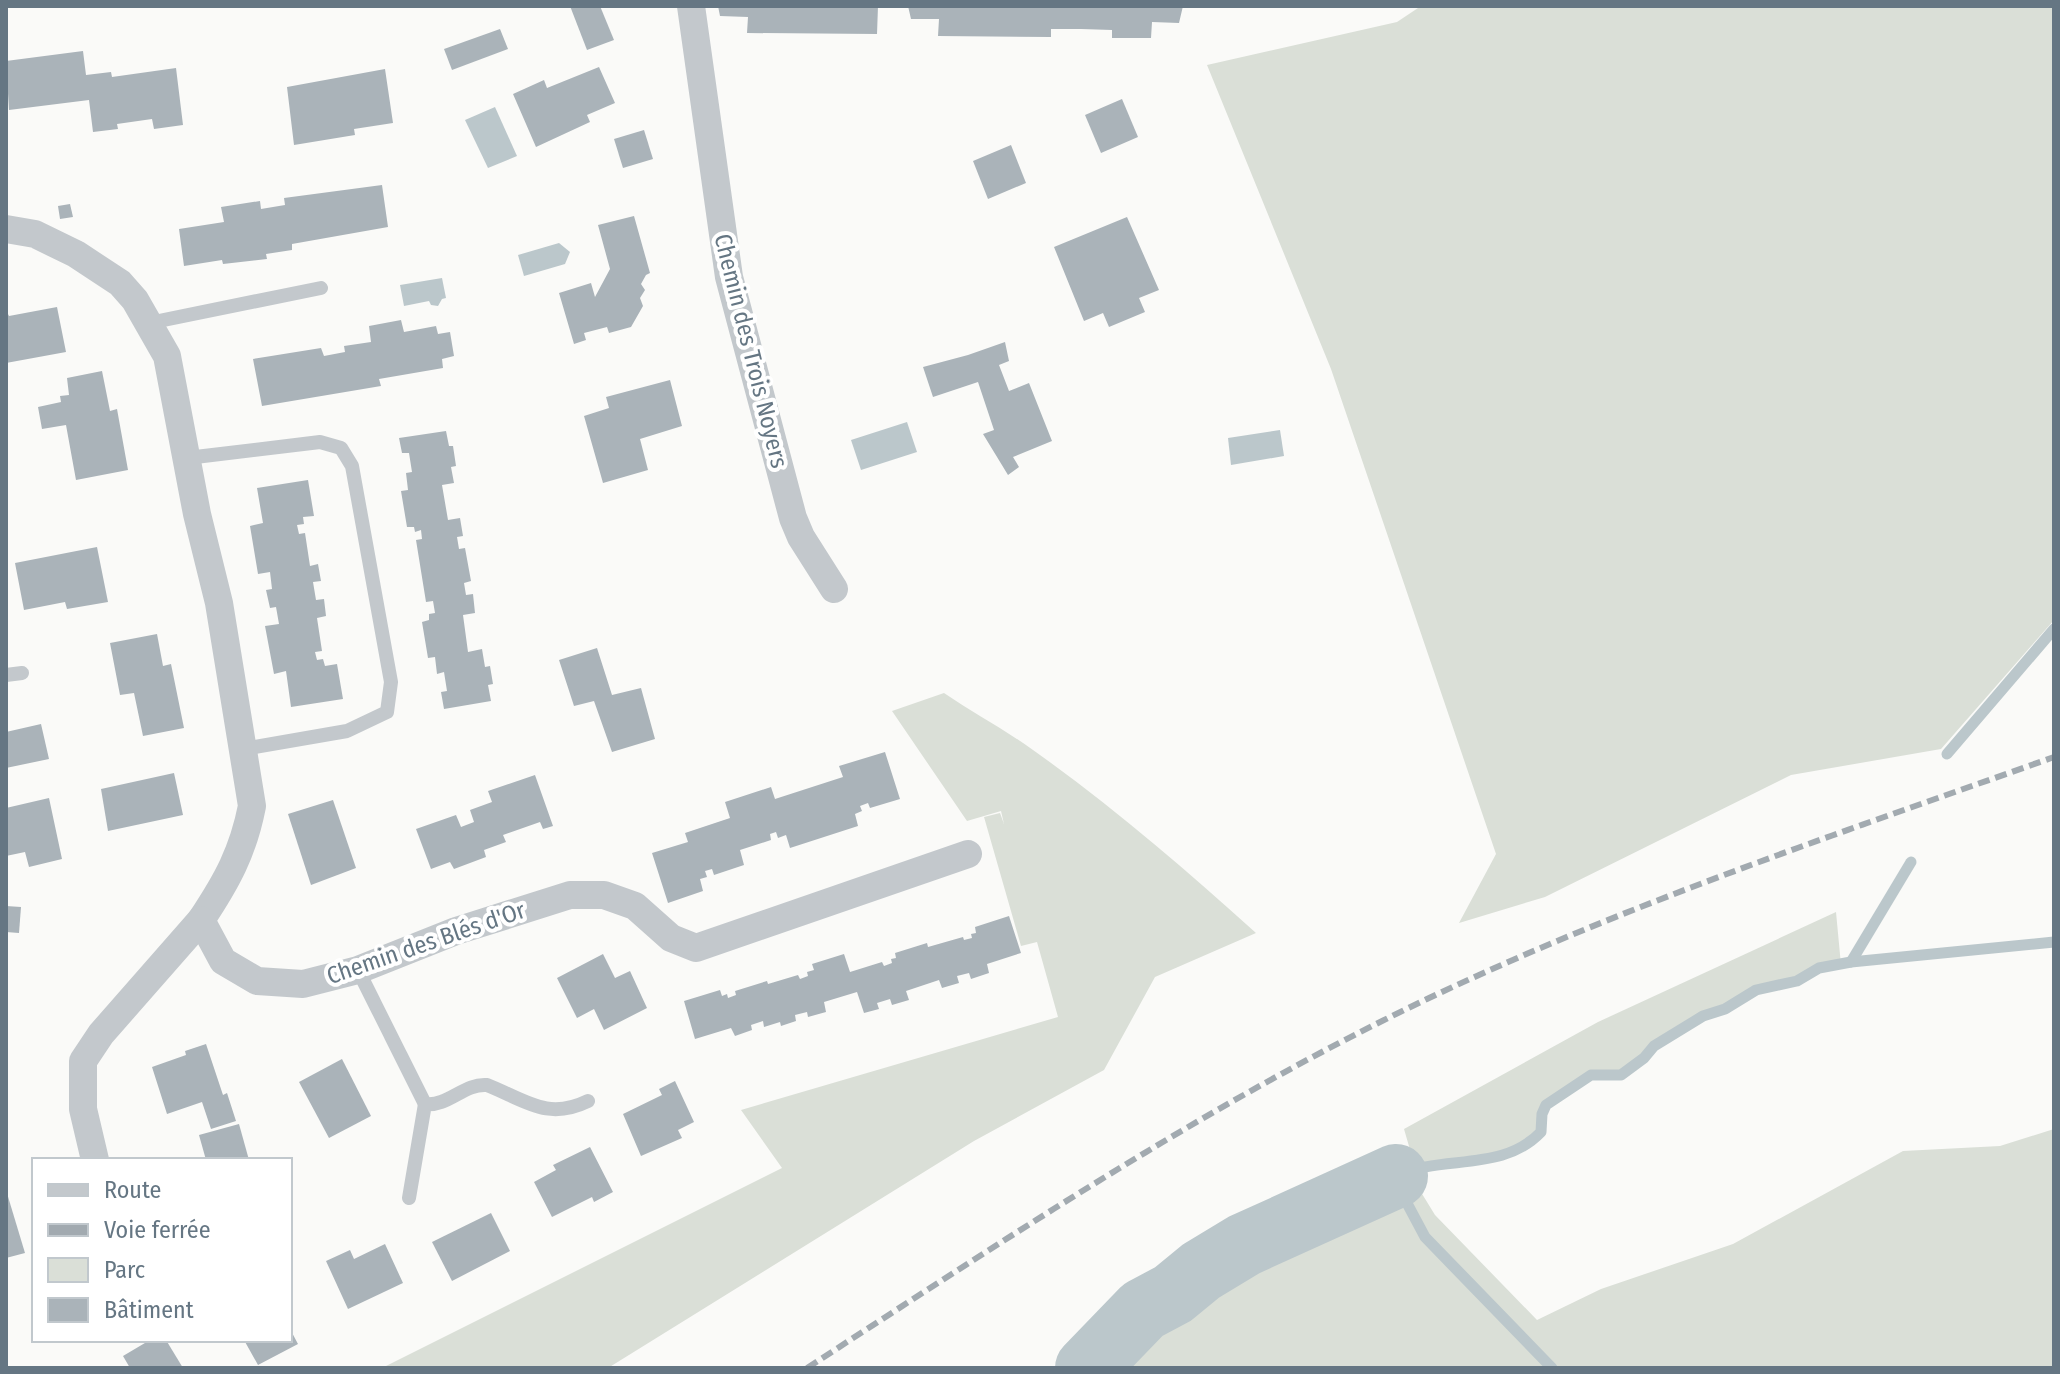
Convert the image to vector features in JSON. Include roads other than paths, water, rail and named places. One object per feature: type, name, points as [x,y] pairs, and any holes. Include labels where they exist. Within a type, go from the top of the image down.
[{"type":"street","name":"Chemin des Trois Noyers","points":[[691,6],[729,277],[793,518],[801,537],[834,589]]},
{"type":"street","points":[[6,229],[35,234],[76,254],[120,283],[135,300],[167,356],[197,514],[219,603],[252,806],[228,880],[201,920],[101,1034],[83,1061],[83,1109],[95,1158]]},
{"type":"street","name":"Chemin des Blés d'Or","points":[[201,920],[223,961],[257,981],[303,984],[358,970],[456,931],[570,895],[604,895],[635,906],[671,938],[696,948],[968,854]]},
{"type":"lane","points":[[149,323],[321,288]]},
{"type":"lane","points":[[187,458],[320,442],[341,448],[352,466],[391,682],[387,712],[347,731],[243,749]]},
{"type":"lane","points":[[6,675],[22,673]]},
{"type":"lane","points":[[358,970],[425,1104],[409,1198]]},
{"type":"lane","points":[[425,1104],[446,1101],[477,1084],[487,1085],[543,1109],[562,1111],[588,1101]]},
{"type":"waterway","points":[[1947,754],[2054,629]]},
{"type":"waterway","points":[[1851,962],[1911,862]]},
{"type":"waterway","points":[[1552,1368],[1425,1237],[1396,1176],[1414,1169],[1490,1158],[1526,1145],[1541,1132],[1546,1105],[1591,1075],[1621,1075],[1644,1058],[1654,1046],[1703,1016],[1725,1009],[1756,990],[1797,981],[1819,968],[1851,962],[2054,942]]},
{"type":"waterway","points":[[1087,1368],[1143,1310],[1173,1294],[1201,1271],[1244,1245],[1396,1176]]},
{"type":"railway","points":[[807,1368],[1034,1221],[1188,1127],[1346,1039],[1427,999],[1659,900],[2054,757]]}]
